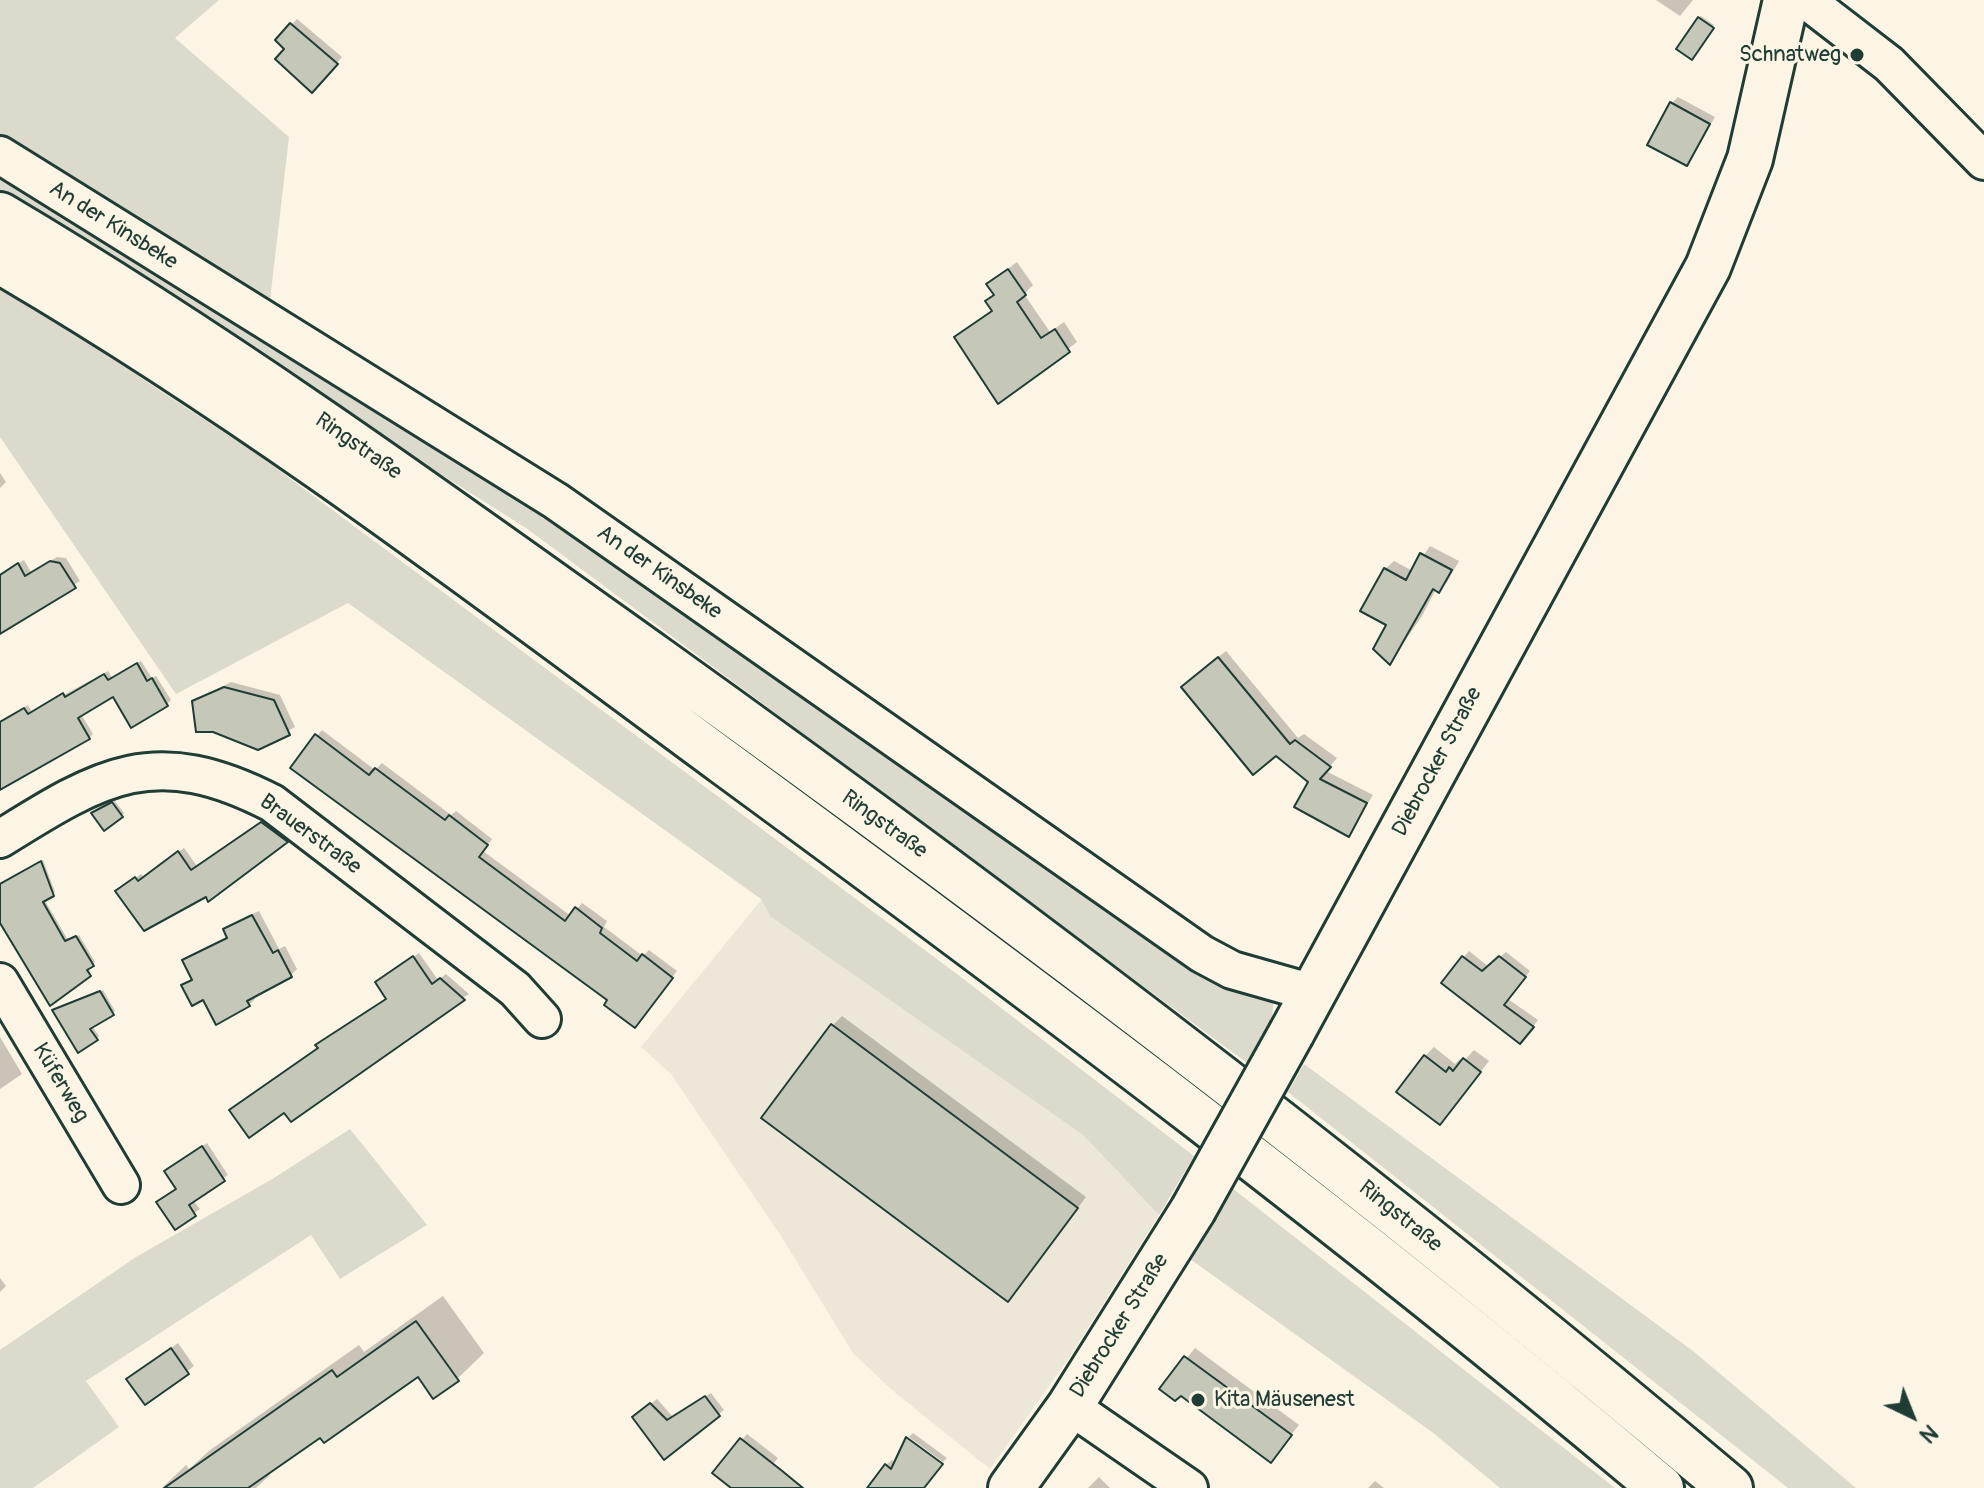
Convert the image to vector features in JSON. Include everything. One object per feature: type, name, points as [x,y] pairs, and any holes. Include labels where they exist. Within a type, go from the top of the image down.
[{"type":"main road","name":"Diebrocker Straße","points":[[1011,1488],[1070,1406],[1193,1210],[1708,267],[1750,159],[1786,0]]},
{"type":"main road","name":"Ringstraße","points":[[0,215],[207,343],[387,466],[950,873],[1331,1161],[1557,1342],[1730,1488]]},
{"type":"main road","name":"Ringstraße","points":[[0,261],[150,353],[351,489],[961,936],[1309,1200],[1526,1374],[1661,1488]]},
{"type":"street","points":[[1806,0],[1889,64],[1984,161]]},
{"type":"street","name":"An der Kinsbeke","points":[[0,155],[556,501],[1202,954],[1232,970],[1313,993]]},
{"type":"street","name":"Brauerstraße","points":[[0,839],[84,788],[128,774],[168,769],[215,778],[272,803],[515,989],[542,1019]]},
{"type":"street","name":"Küferweg","points":[[0,982],[121,1185]]},
{"type":"street","points":[[1070,1406],[1189,1488]]},
{"type":"shaded area","points":[[0,0],[219,0],[175,38],[289,137],[269,309],[0,142]]},
{"type":"shaded area","points":[[0,172],[345,381],[1274,994],[1272,1020],[1247,1063],[526,528],[0,196]]},
{"type":"shaded area","points":[[0,285],[261,457],[957,974],[1194,1156],[1159,1215],[1083,1135],[771,917],[761,899],[348,603],[176,694],[0,437]]},
{"type":"shaded area","points":[[762,899],[771,917],[1083,1135],[1159,1215],[1071,1355],[990,1469],[893,1391],[853,1353],[781,1236],[671,1074],[641,1047]]},
{"type":"shaded area","points":[[1304,1064],[1693,1351],[1856,1488],[1788,1488],[1288,1092]]},
{"type":"shaded area","points":[[350,1129],[427,1225],[340,1279],[311,1235],[86,1381],[119,1427],[33,1488],[0,1488],[0,1350],[136,1257],[274,1178]]},
{"type":"shaded area","points":[[1232,1188],[1615,1488],[1500,1488],[1432,1432],[1190,1259]]},
{"type":"building","points":[[1698,17],[1714,28],[1692,60],[1676,49]]},
{"type":"building","points":[[290,23],[338,64],[312,93],[275,59],[284,49],[275,40]]},
{"type":"building","points":[[1670,102],[1710,124],[1687,166],[1647,145]]},
{"type":"building","points":[[1008,269],[1026,295],[1017,302],[1041,338],[1055,329],[1070,352],[998,404],[954,337],[992,311],[985,301],[994,295],[986,284]]},
{"type":"building","points":[[1420,553],[1452,570],[1439,593],[1433,589],[1390,665],[1373,649],[1386,625],[1360,611],[1384,568],[1406,580]]},
{"type":"building","points":[[50,561],[60,563],[76,588],[0,634],[0,575],[18,563],[25,576]]},
{"type":"building","points":[[1218,657],[1290,744],[1295,740],[1331,767],[1320,779],[1367,803],[1349,837],[1294,807],[1308,782],[1276,756],[1253,775],[1181,687]]},
{"type":"building","points":[[137,663],[147,681],[152,678],[168,706],[131,728],[113,697],[78,718],[90,739],[0,790],[0,722],[24,708],[28,714],[63,693],[65,697],[104,674],[108,680]]},
{"type":"building","points":[[224,687],[274,700],[290,735],[258,750],[213,732],[196,732],[192,701]]},
{"type":"building","points":[[315,734],[369,775],[375,768],[445,820],[449,815],[488,845],[479,857],[565,921],[575,907],[602,928],[600,933],[637,961],[642,954],[673,978],[635,1028],[604,1005],[607,1000],[290,768]]},
{"type":"building","points":[[112,802],[123,817],[104,831],[91,813]]},
{"type":"building","points":[[261,822],[288,842],[208,902],[206,897],[144,931],[115,891],[135,877],[138,881],[178,851],[191,870]]},
{"type":"building","points":[[41,861],[54,896],[43,902],[65,941],[76,936],[94,966],[87,970],[91,976],[50,1006],[0,923],[0,884]]},
{"type":"building","points":[[252,915],[273,953],[278,950],[292,977],[247,1001],[250,1006],[216,1025],[203,1000],[192,1006],[181,985],[192,980],[182,960],[227,938],[223,929]]},
{"type":"building","points":[[413,956],[432,984],[440,978],[465,1000],[291,1122],[284,1113],[249,1138],[229,1110],[318,1048],[315,1045],[386,999],[375,982]]},
{"type":"building","points":[[1462,956],[1482,971],[1499,956],[1526,977],[1504,1005],[1534,1027],[1520,1044],[1441,983]]},
{"type":"building","points":[[100,991],[114,1015],[90,1029],[98,1040],[78,1053],[52,1010]]},
{"type":"building","points":[[831,1024],[1078,1208],[1008,1302],[761,1118]]},
{"type":"building","points":[[1424,1055],[1446,1072],[1449,1067],[1453,1071],[1463,1058],[1481,1072],[1440,1125],[1396,1092]]},
{"type":"building","points":[[202,1146],[225,1181],[189,1205],[196,1216],[175,1230],[156,1202],[176,1189],[164,1171]]},
{"type":"building","points":[[416,1321],[459,1381],[433,1399],[418,1377],[324,1443],[320,1438],[248,1488],[164,1488],[332,1370],[337,1377]]},
{"type":"building","points":[[171,1348],[189,1374],[145,1405],[126,1379]]},
{"type":"building","points":[[1184,1356],[1292,1435],[1271,1463],[1181,1396],[1175,1401],[1159,1389]]},
{"type":"building","points":[[705,1396],[720,1416],[664,1460],[632,1417],[650,1403],[667,1420]]},
{"type":"building","points":[[906,1437],[943,1464],[924,1488],[867,1488],[885,1464],[891,1469]]},
{"type":"building","points":[[740,1438],[803,1488],[731,1488],[712,1473]]},
{"type":"place","name":"Schnatweg","points":[[1857,55]]},
{"type":"place","name":"Kita Mäusenest","points":[[1198,1400]]}]
